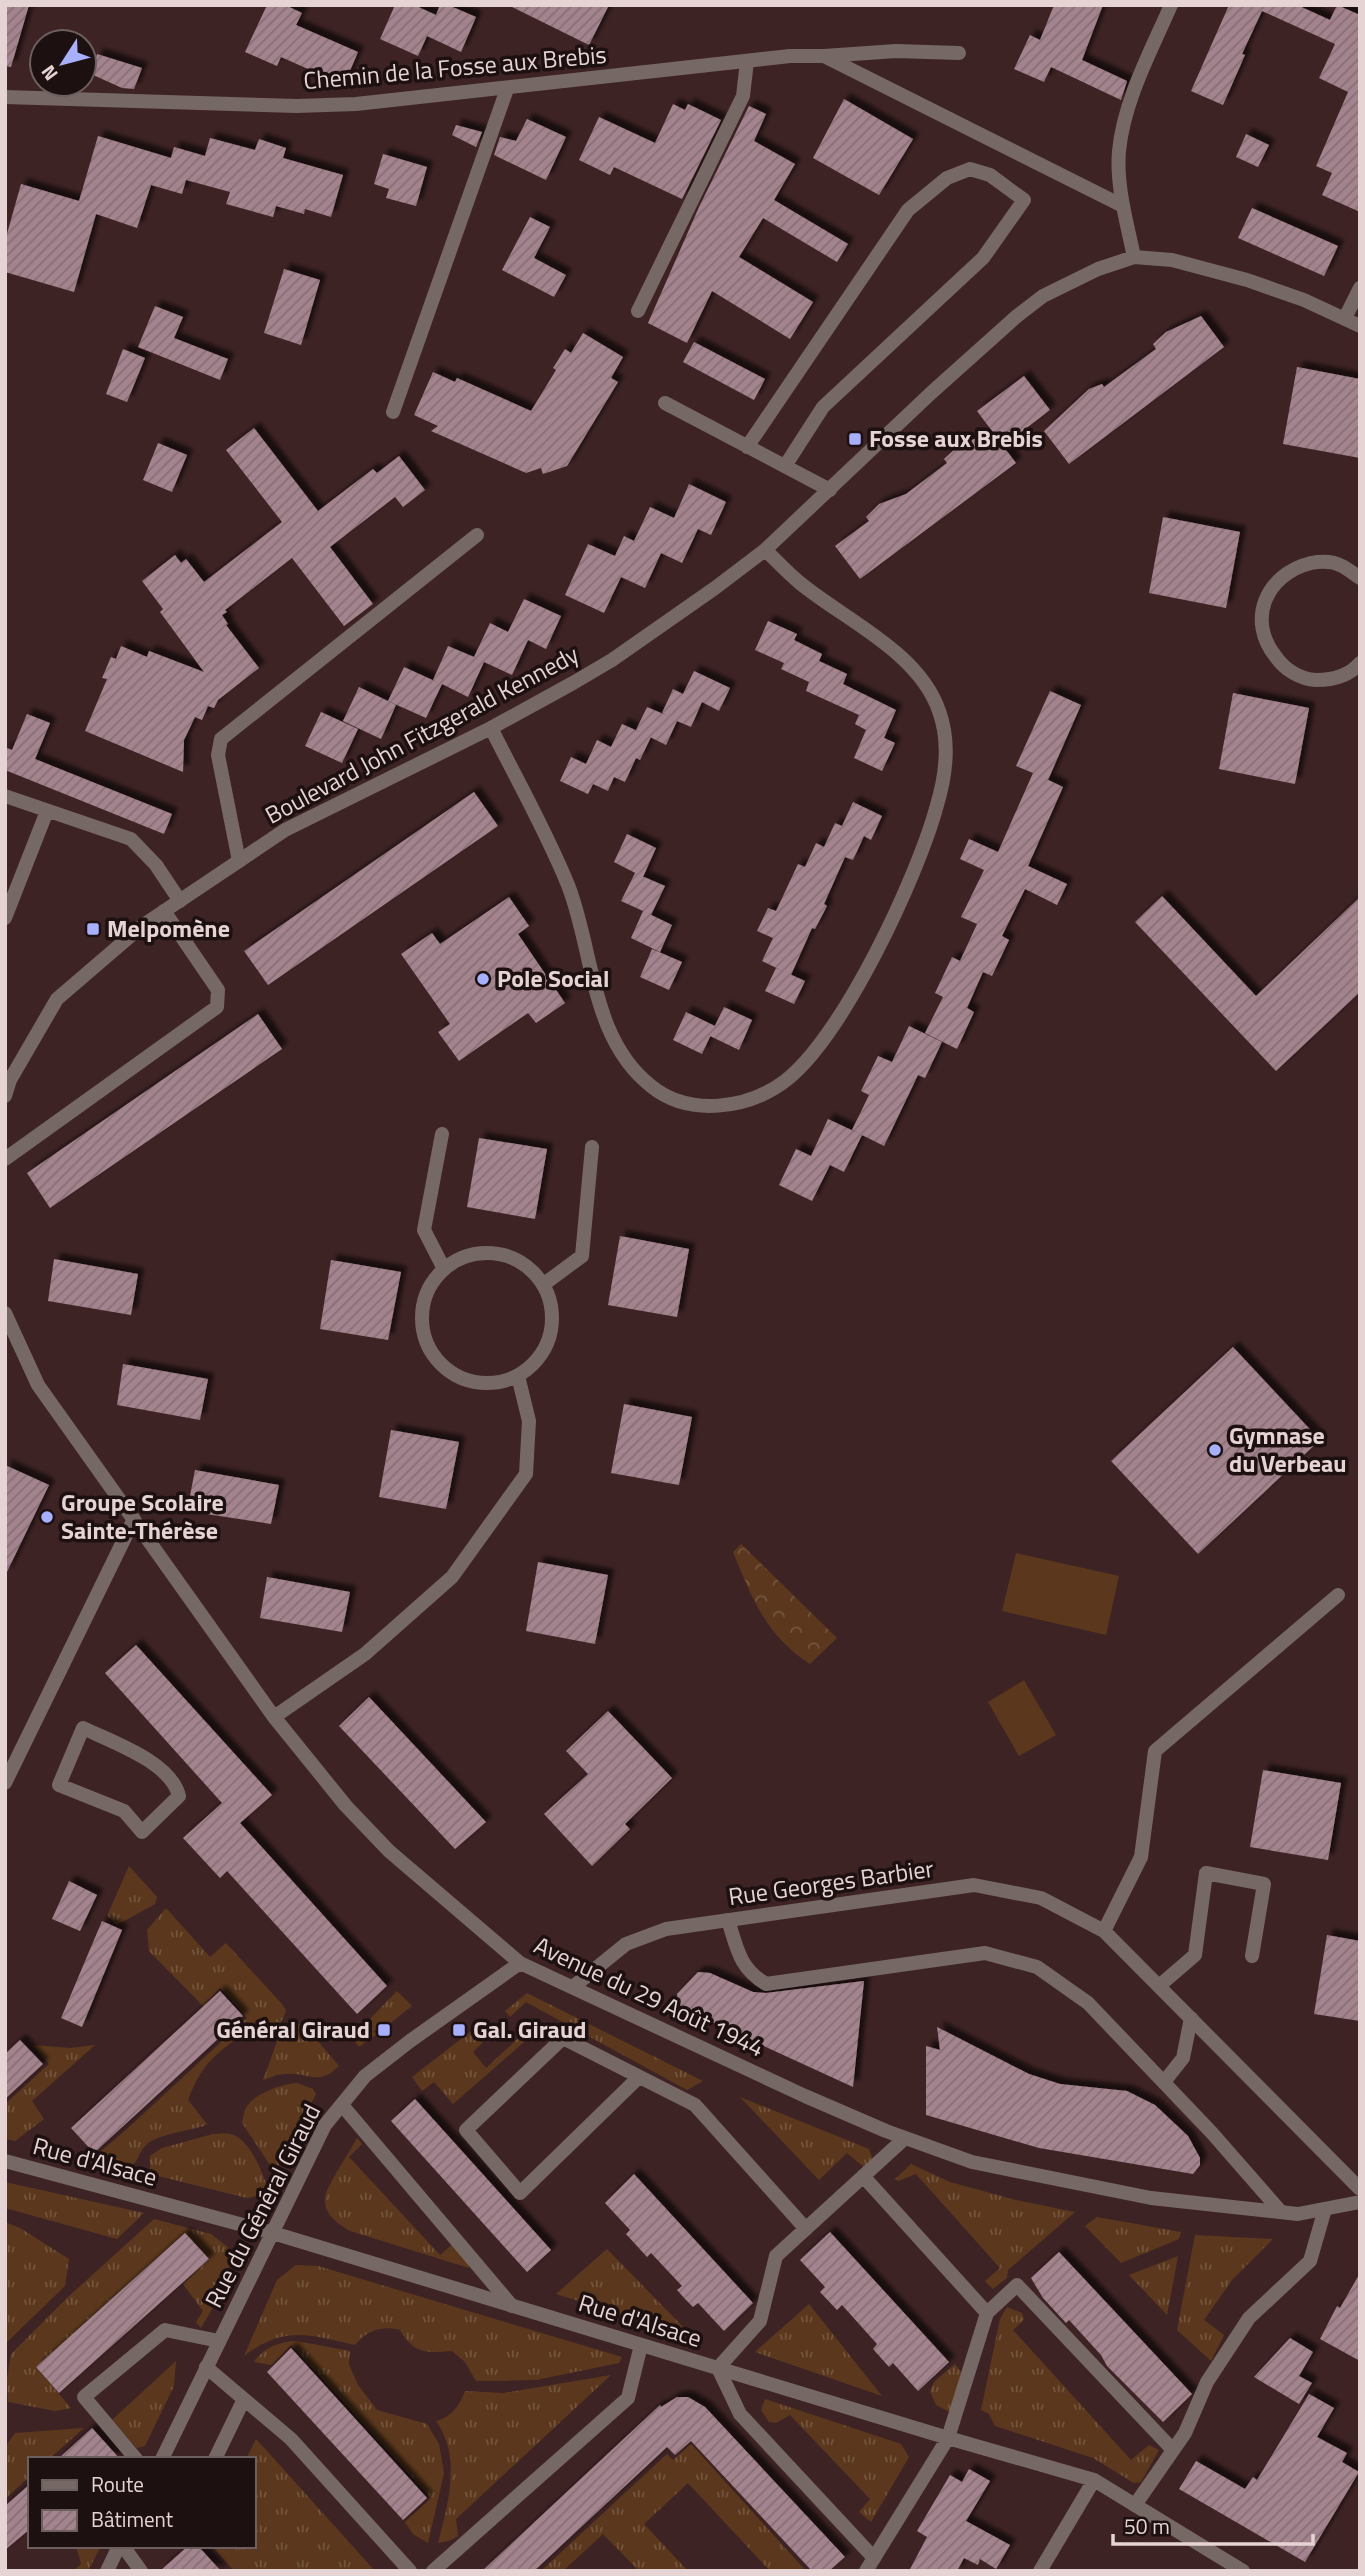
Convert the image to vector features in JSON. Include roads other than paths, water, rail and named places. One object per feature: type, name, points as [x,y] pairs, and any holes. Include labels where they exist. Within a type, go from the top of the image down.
[{"type":"street","points":[[1135,257],[1124,206],[1119,151],[1142,71],[1171,5]]},
{"type":"street","name":"Chemin de la Fosse aux Brebis","points":[[5,97],[297,106],[406,100],[790,56],[824,57],[895,51],[960,53]]},
{"type":"street","name":"Chemin de la Fosse aux Brebis","points":[[824,57],[1124,206]]},
{"type":"street","points":[[638,311],[743,96],[747,61]]},
{"type":"street","points":[[393,412],[508,89]]},
{"type":"street","points":[[747,447],[908,210],[947,178],[970,169],[990,174],[1024,200],[983,258],[824,407],[785,466]]},
{"type":"street","name":"Boulevard John Fitzgerald Kennedy","points":[[5,1096],[10,1080],[57,999],[142,926],[285,830],[491,728],[612,660],[715,588],[765,550],[1017,316],[1043,296],[1098,269],[1135,257],[1172,260],[1247,280],[1360,326]]},
{"type":"street","points":[[1345,318],[1360,288]]},
{"type":"street","points":[[665,403],[830,490]]},
{"type":"street","points":[[239,861],[218,755],[221,739],[477,535]]},
{"type":"street","points":[[491,728],[569,887],[599,1000],[614,1043],[630,1066],[652,1087],[673,1098],[701,1105],[745,1102],[766,1094],[794,1073],[818,1048],[880,942],[907,887],[937,805],[945,762],[946,738],[939,711],[919,673],[800,584],[765,550]]},
{"type":"street","points":[[1360,578],[1341,565],[1321,561],[1293,568],[1277,580],[1263,605],[1261,625],[1266,646],[1282,666],[1300,677],[1314,680],[1335,679],[1353,670],[1360,663]]},
{"type":"street","points":[[5,796],[131,839],[156,865],[180,901]]},
{"type":"street","points":[[5,918],[47,811]]},
{"type":"street","points":[[5,1159],[217,1007],[218,990],[164,911]]},
{"type":"street","points":[[442,1134],[424,1230],[443,1267]]},
{"type":"street","points":[[544,1284],[582,1256],[592,1147]]},
{"type":"street","points":[[478,1252],[516,1258],[544,1284],[553,1318],[543,1352],[517,1376],[481,1384],[445,1369],[424,1338],[423,1300],[443,1267],[478,1252]]},
{"type":"street","name":"Avenue du 29 Août 1944","points":[[5,1313],[38,1385],[274,1717],[346,1806],[389,1851],[520,1963],[806,2096],[905,2138],[972,2162],[1150,2198],[1298,2214],[1360,2202]]},
{"type":"street","points":[[274,1717],[365,1654],[452,1577],[526,1474],[529,1421],[517,1376]]},
{"type":"street","points":[[5,1783],[134,1519]]},
{"type":"street","points":[[1104,1931],[1141,1857],[1156,1751],[1338,1595]]},
{"type":"street","points":[[83,1728],[148,1760],[177,1786],[179,1796],[142,1832],[124,1811],[59,1785],[83,1728]]},
{"type":"street","points":[[1159,1986],[1195,1955],[1206,1873],[1264,1884],[1252,1956]]},
{"type":"street","name":"Rue Georges Barbier","points":[[573,1987],[626,1944],[666,1928],[974,1885],[1041,1898],[1104,1931],[1360,2189]]},
{"type":"street","points":[[728,1920],[743,1965],[752,1976],[766,1984],[985,1953],[1037,1967],[1088,2003],[1212,2133],[1280,2212]]},
{"type":"street","name":"Rue du Général Giraud","points":[[163,2457],[325,2125],[365,2076],[410,2040],[520,1963]]},
{"type":"street","points":[[1164,2082],[1183,2058],[1191,2018]]},
{"type":"street","points":[[639,2077],[520,2193],[466,2130],[563,2038],[695,2105],[806,2229]]},
{"type":"street","points":[[342,2105],[512,2305]]},
{"type":"street","points":[[905,2138],[776,2256],[760,2320],[718,2368],[740,2414],[870,2564],[948,2438],[987,2313],[1017,2285],[1173,2450]]},
{"type":"street","name":"Rue d'Alsace","points":[[5,2161],[273,2233],[1094,2480],[1242,2571]]},
{"type":"street","points":[[863,2176],[987,2313]]},
{"type":"street","points":[[1135,2505],[1185,2433],[1208,2382],[1249,2318],[1310,2261],[1325,2209]]},
{"type":"street","points":[[134,2457],[83,2397],[165,2330],[219,2341]]},
{"type":"street","points":[[433,2571],[628,2398],[641,2345]]},
{"type":"street","points":[[206,2367],[291,2439],[410,2571]]},
{"type":"street","points":[[216,2457],[244,2399]]},
{"type":"street","points":[[1040,2571],[1094,2480]]},
{"type":"street","points":[[107,2571],[120,2548]]},
{"type":"street","points":[[123,2548],[141,2571]]},
{"type":"place","name":"Fosse aux Brebis","points":[[855,439]]},
{"type":"place","name":"Melpomène","points":[[93,929]]},
{"type":"place","name":"Pole Social","points":[[483,979]]},
{"type":"place","name":"Gymnase du Verbeau","points":[[1215,1450]]},
{"type":"place","name":"Groupe Scolaire Sainte-Thérèse","points":[[47,1517]]},
{"type":"place","name":"Général Giraud","points":[[384,2030]]},
{"type":"place","name":"Gal. Giraud","points":[[459,2030]]}]
